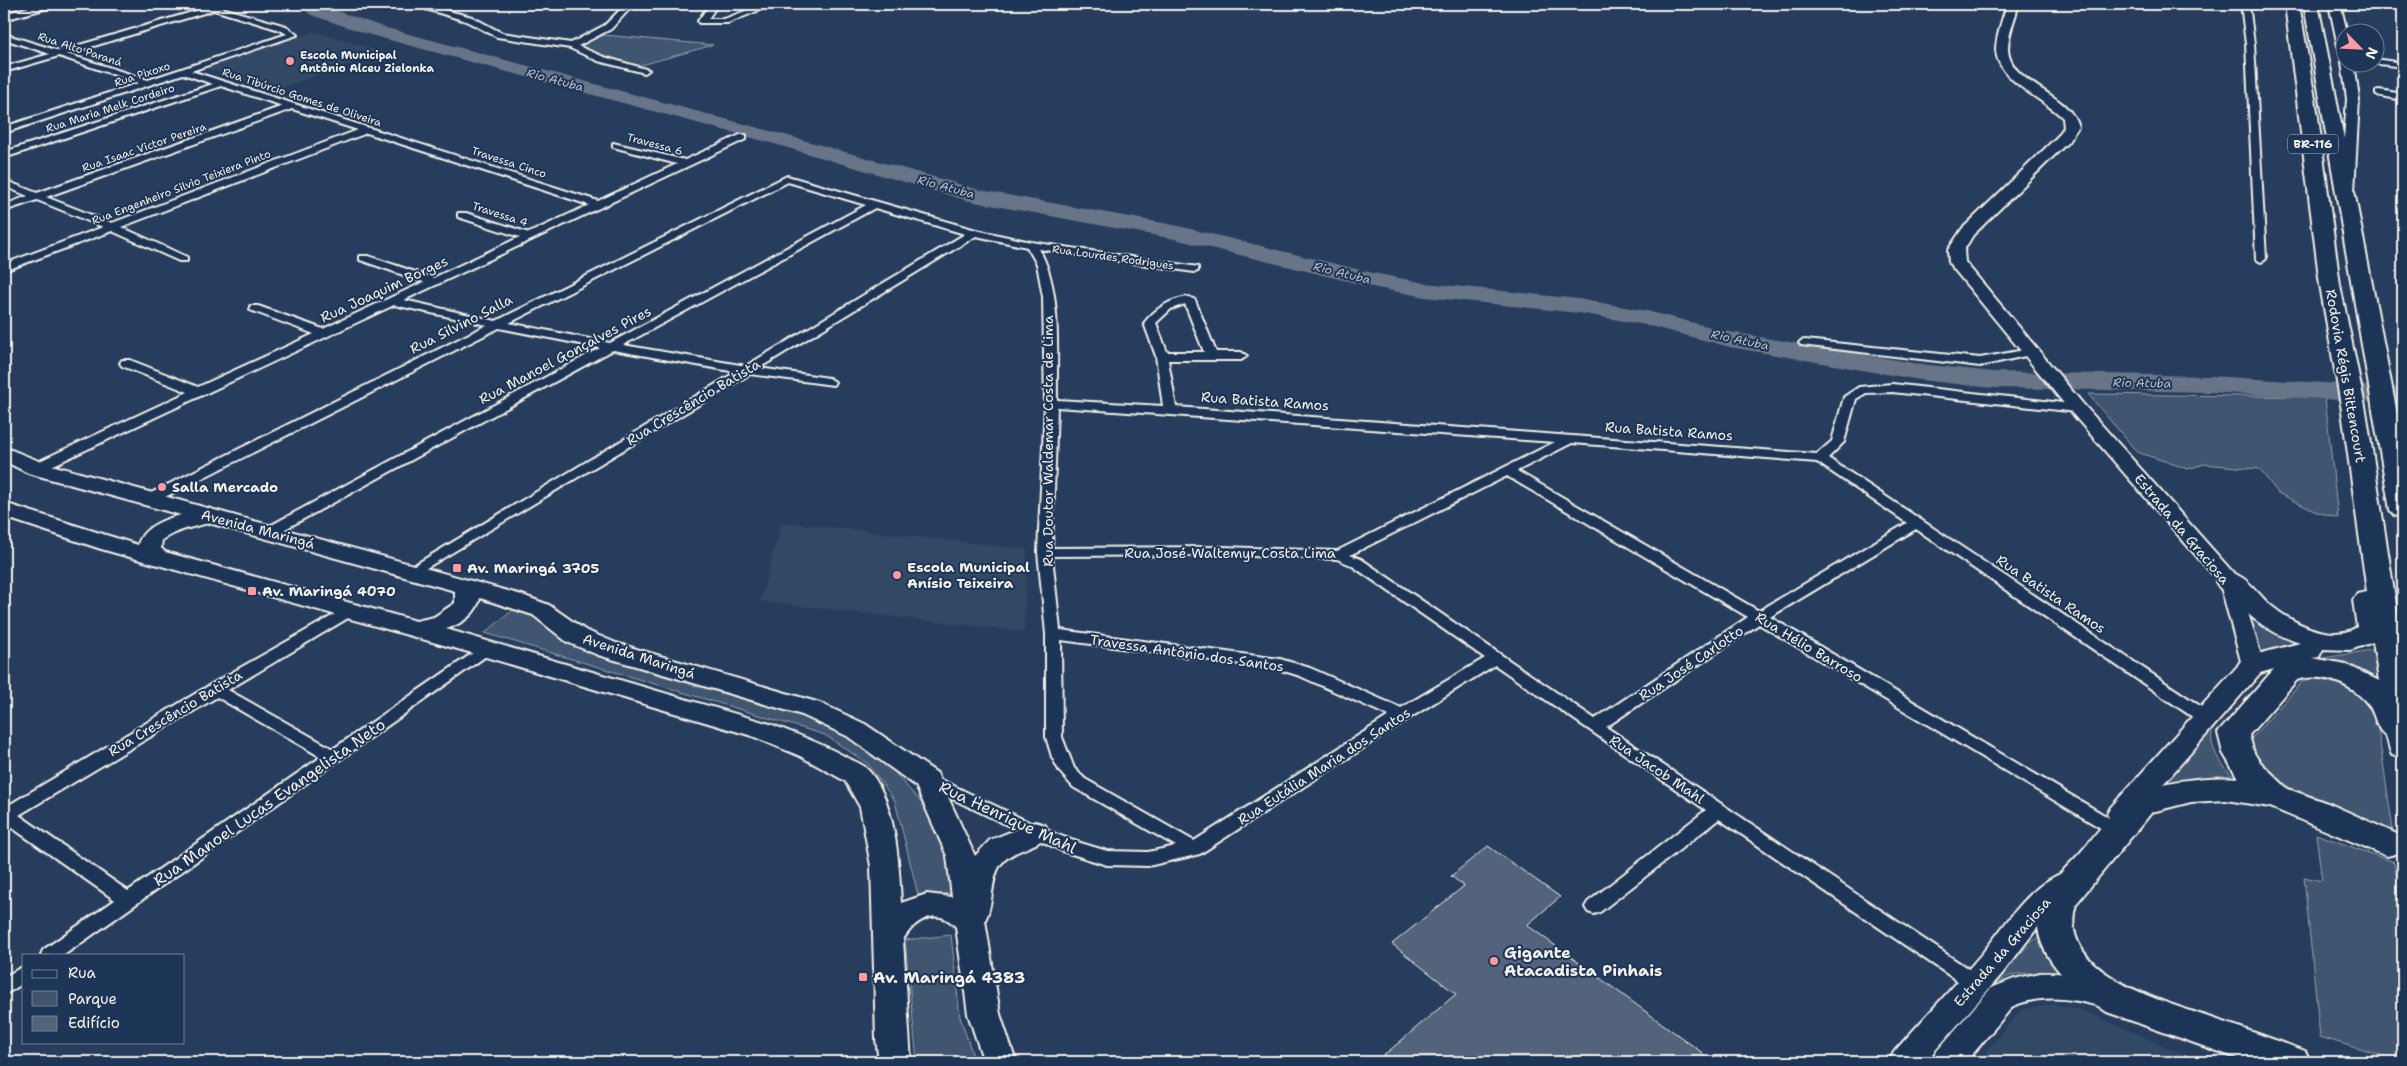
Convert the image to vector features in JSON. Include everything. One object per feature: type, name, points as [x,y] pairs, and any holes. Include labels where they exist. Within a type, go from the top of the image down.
[{"type":"highway","name":"Rodovia Régis Bittencourt","points":[[2292,4],[2310,117],[2330,285],[2354,411],[2403,749]]},
{"type":"highway","name":"BR-116","points":[[2311,4],[2403,510]]},
{"type":"highway","points":[[2253,665],[2367,635],[2372,630],[2356,530],[2363,471]]},
{"type":"highway","points":[[2230,582],[2264,614],[2285,627],[2324,639],[2349,640]]},
{"type":"highway","points":[[2278,797],[2261,784],[2239,757],[2234,733],[2287,673],[2298,668],[2314,667],[2332,670],[2350,677],[2367,687],[2379,698],[2387,711],[2403,749]]},
{"type":"highway","points":[[2278,1060],[2120,1001],[2095,985],[2075,967],[2056,935],[2054,915],[2056,906],[2141,804],[2159,797],[2194,790],[2216,789],[2256,792],[2278,797],[2387,844]]},
{"type":"main road","points":[[4,17],[51,4]]},
{"type":"main road","name":"Estrada da Graciosa","points":[[1905,1062],[1975,983],[2041,902],[2087,867],[2110,826],[2253,665],[2230,582],[2072,402],[1960,268],[1956,257],[1960,241],[1967,232],[2063,139],[2071,127],[2069,117],[2064,112],[2016,75],[2006,63],[2002,50],[2013,4]]},
{"type":"main road","points":[[2334,4],[2338,22]]},
{"type":"main road","points":[[2346,197],[2353,107],[2349,72]]},
{"type":"main road","name":"Avenida Maringá","points":[[4,453],[36,468],[271,531],[541,610],[576,636],[607,649],[811,709],[856,730],[927,780]]},
{"type":"main road","points":[[4,510],[157,557],[411,630],[488,649],[761,730],[810,749],[855,774],[868,793],[874,807],[885,866],[890,936],[892,1039],[895,1062]]},
{"type":"main road","points":[[157,557],[150,553],[148,548],[156,534],[183,520],[214,517]]},
{"type":"main road","points":[[411,630],[436,625],[458,613],[465,607],[469,598],[466,587]]},
{"type":"main road","points":[[927,780],[961,856],[984,1014],[1000,1062]]},
{"type":"main road","points":[[972,924],[985,864],[1000,847],[1035,832]]},
{"type":"main road","points":[[890,936],[898,921],[912,911],[928,905],[943,904],[955,908],[966,914],[972,924]]},
{"type":"main road","points":[[1947,1062],[2002,997],[2013,991],[2030,987],[2057,985],[2088,990],[2120,1001]]},
{"type":"street","points":[[201,4],[214,8]]},
{"type":"street","points":[[413,4],[469,20],[500,35],[572,46],[601,59],[645,70]]},
{"type":"street","points":[[572,46],[608,27],[630,4]]},
{"type":"street","points":[[714,4],[702,21],[725,21],[770,4]]},
{"type":"street","points":[[2244,4],[2250,44],[2261,259]]},
{"type":"street","points":[[4,70],[214,8]]},
{"type":"street","name":"Rua Pixoxo","points":[[4,130],[293,35],[282,28],[214,8]]},
{"type":"street","name":"Rua Alto Paraná","points":[[4,36],[149,83]]},
{"type":"street","points":[[2384,62],[2403,65]]},
{"type":"street","name":"Rua Tibúrcio Gomes de Oliveira","points":[[185,72],[412,144]]},
{"type":"street","name":"Rua Maria Melk Cordeiro","points":[[4,155],[222,83]]},
{"type":"street","points":[[2379,93],[2403,96]]},
{"type":"street","name":"Rua Isaac Victor Pereira","points":[[4,208],[292,106]]},
{"type":"street","name":"Rua Engenheiro Silvio Teixiera Pinto","points":[[4,268],[367,130]]},
{"type":"street","name":"Rua Joaquim Borges","points":[[36,468],[744,137]]},
{"type":"street","name":"Travessa Cinco","points":[[412,144],[599,204]]},
{"type":"street","name":"Travessa 6","points":[[616,145],[688,164]]},
{"type":"street","name":"Rua Silvino Salla","points":[[150,499],[493,325],[787,179],[873,205]]},
{"type":"street","points":[[4,183],[112,227],[183,259]]},
{"type":"street","points":[[873,205],[1031,245]]},
{"type":"street","name":"Rua Manoel Gonçalves Pires","points":[[271,531],[873,205]]},
{"type":"street","name":"Travessa 4","points":[[462,215],[529,237]]},
{"type":"street","name":"Rua Crescêncio Batista","points":[[413,572],[974,232]]},
{"type":"street","name":"Rua Lourdes Rodrigues","points":[[1031,245],[1194,269]]},
{"type":"street","name":"Rua Doutor Waldemar Costa de Lima","points":[[1031,245],[1042,264],[1049,297],[1051,403],[1045,552],[1053,634],[1052,713],[1054,737],[1060,757],[1068,772],[1095,794],[1194,849]]},
{"type":"street","points":[[364,258],[433,282]]},
{"type":"street","points":[[1170,410],[1162,356],[1150,323],[1167,305],[1177,301],[1188,300],[1211,355]]},
{"type":"street","points":[[392,301],[493,325],[610,348],[829,382]]},
{"type":"street","points":[[254,308],[323,333]]},
{"type":"street","points":[[1805,343],[1980,362],[2030,352]]},
{"type":"street","points":[[1162,356],[1241,356]]},
{"type":"street","points":[[126,364],[199,392]]},
{"type":"street","points":[[1820,458],[1838,442],[1850,397],[1863,390],[1900,388],[2072,402]]},
{"type":"street","name":"Rua Batista Ramos","points":[[1051,403],[1170,410],[1820,458],[2206,718]]},
{"type":"street","name":"Rua José Waltemyr Costa Lima","points":[[1045,552],[1224,551],[1339,555],[1568,440]]},
{"type":"street","name":"Rua Hélio Barroso","points":[[1506,470],[1759,617],[2110,826]]},
{"type":"street","name":"Rua José Carlotto","points":[[1596,727],[1759,617],[1917,523]]},
{"type":"street","name":"Rua Jacob Mahl","points":[[1339,555],[1356,562],[1975,983]]},
{"type":"street","name":"Rua Crescêncio Batista","points":[[5,815],[348,612]]},
{"type":"street","name":"Travessa Antônio dos Santos","points":[[1053,634],[1280,664],[1305,672],[1402,715]]},
{"type":"street","name":"Rua Manoel Lucas Evangelista Neto","points":[[51,954],[488,649]]},
{"type":"street","name":"Rua Eutália Maria dos Santos","points":[[1148,859],[1194,849],[1402,715],[1495,658]]},
{"type":"street","points":[[215,689],[333,757]]},
{"type":"street","name":"Rua Henrique Mahl","points":[[927,780],[1068,846],[1107,858],[1148,859]]},
{"type":"street","points":[[1594,907],[1718,810]]},
{"type":"street","points":[[5,815],[128,900]]},
{"type":"street","points":[[4,987],[22,974]]},
{"type":"shaded area","name":"Escola Municipal Antônio Alceu Zielonka","points":[[314,32],[384,52],[274,90],[205,68]]},
{"type":"shaded area","name":"Escola Municipal Anísio Teixeira","points":[[782,522],[1027,549],[1024,632],[760,601]]},
{"type":"shaded area","points":[[2054,1004],[2082,1010],[2201,1062],[1978,1062],[2021,1010]]},
{"type":"green space","points":[[604,35],[713,45],[638,66],[612,60],[578,46]]},
{"type":"green space","points":[[2088,394],[2325,397],[2338,518],[2314,511],[2278,493],[2259,469],[2204,464],[2188,469],[2137,452]]},
{"type":"green space","points":[[513,610],[534,617],[569,641],[601,655],[805,716],[849,738],[889,766],[932,815],[954,858],[957,893],[918,895],[895,801],[868,764],[825,735],[485,633]]},
{"type":"green space","points":[[2248,616],[2254,617],[2295,644],[2264,652],[2257,650]]},
{"type":"green space","points":[[2377,649],[2382,689],[2324,658]]},
{"type":"green space","points":[[2314,679],[2348,688],[2375,709],[2393,830],[2366,823],[2291,794],[2252,758],[2248,742],[2302,682]]},
{"type":"green space","points":[[2211,725],[2214,726],[2212,742],[2214,749],[2222,764],[2239,782],[2158,785]]},
{"type":"green space","points":[[2316,834],[2394,862],[2403,921],[2403,1062],[2320,1037],[2304,877],[2322,881]]},
{"type":"green space","points":[[951,935],[960,1017],[975,1062],[917,1062],[905,940]]},
{"type":"green space","points":[[2036,938],[2040,939],[2051,957],[2068,975],[2028,973],[2004,979],[1984,996],[1959,1026],[1955,1024],[1989,984]]},
{"type":"building","name":"Gigante Atacadista Pinhais","points":[[1488,846],[1560,897],[1527,925],[1715,1062],[1376,1062],[1456,994],[1392,944],[1464,886],[1451,876]]},
{"type":"waterway","name":"Rio Atuba","points":[[306,4],[317,11],[377,31],[778,139],[977,196],[1174,232],[1272,254],[1372,280],[1425,290],[1579,306],[1647,318],[1730,339],[1920,372],[1993,380],[2210,384],[2403,396]]},
{"type":"place","name":"Escola Municipal Antônio Alceu Zielonka","points":[[290,61]]},
{"type":"place","name":"Salla Mercado","points":[[162,487]]},
{"type":"place","name":"Av. Maringá 3705","points":[[457,568]]},
{"type":"place","name":"Escola Municipal Anísio Teixeira","points":[[897,575]]},
{"type":"place","name":"Av. Maringá 4070","points":[[252,591]]},
{"type":"place","name":"Gigante Atacadista Pinhais","points":[[1494,961]]},
{"type":"place","name":"Av. Maringá 4383","points":[[863,977]]}]
